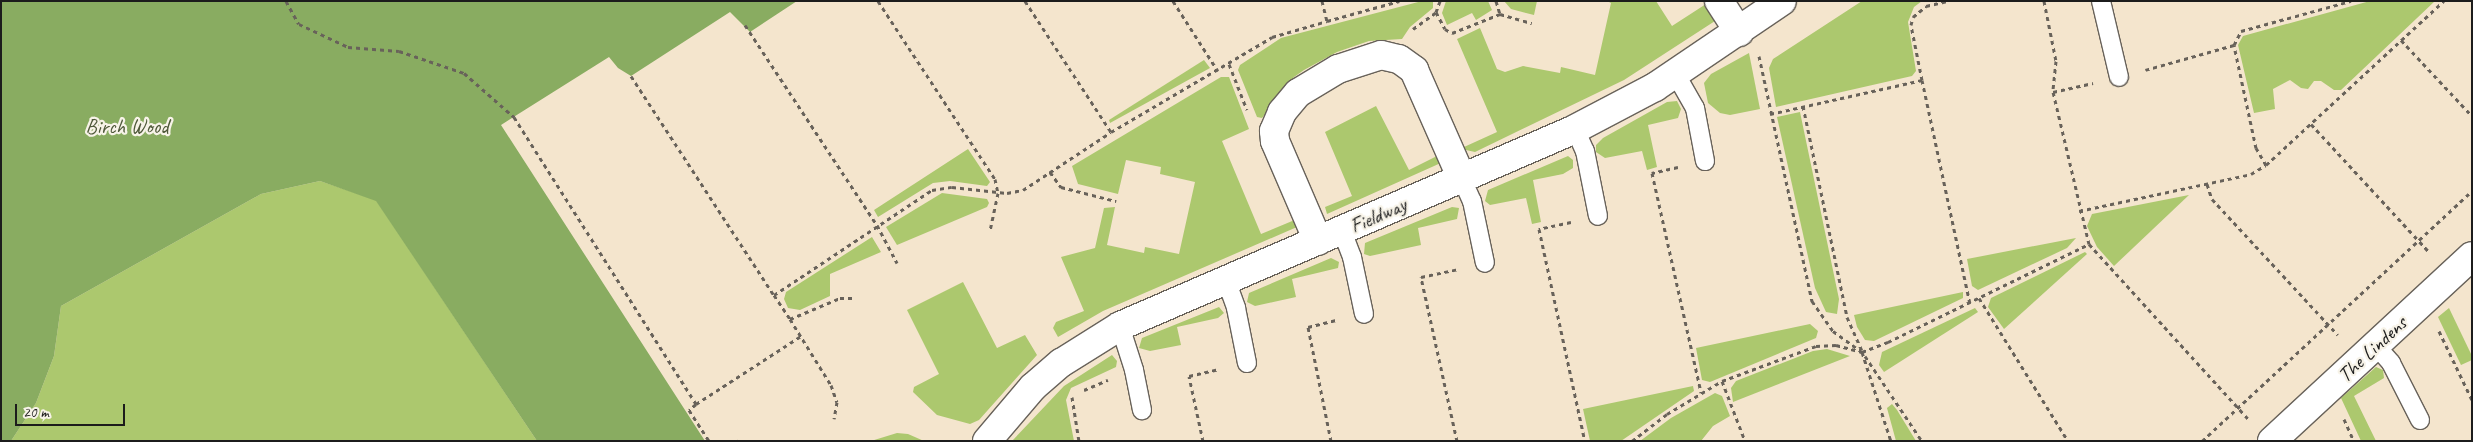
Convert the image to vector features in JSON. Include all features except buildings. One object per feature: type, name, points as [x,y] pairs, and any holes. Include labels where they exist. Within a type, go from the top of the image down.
[{"type":"street","points":[[1718,1],[1746,27]]},
{"type":"street","name":"Fieldway","points":[[987,441],[1033,387],[1061,363],[1120,326],[1575,129],[1675,74],[1782,1]]},
{"type":"street","points":[[1330,236],[1275,141],[1274,131],[1282,112],[1307,85],[1370,56],[1392,57],[1407,64],[1420,79],[1462,179]]},
{"type":"street","name":"The Lindens","points":[[2280,438],[2375,345],[2471,260]]},
{"type":"lane","points":[[2101,1],[2119,77]]},
{"type":"lane","points":[[1675,74],[1694,108],[1705,160]]},
{"type":"lane","points":[[1575,129],[1585,151],[1598,216]]},
{"type":"lane","points":[[1462,179],[1472,201],[1485,263]]},
{"type":"lane","points":[[1330,236],[1352,257],[1364,314]]},
{"type":"lane","points":[[1226,280],[1236,308],[1247,363]]},
{"type":"lane","points":[[1120,326],[1134,370],[1142,410]]},
{"type":"lane","points":[[2375,345],[2391,363],[2420,420]]},
{"type":"path","points":[[286,1],[299,24],[348,47],[399,52],[464,73],[514,117],[696,404]]},
{"type":"path","points":[[878,1],[995,179],[998,193],[990,231]]},
{"type":"path","points":[[1025,1],[1110,132]]},
{"type":"path","points":[[1174,1],[1218,70]]},
{"type":"path","points":[[1322,1],[1327,21]]},
{"type":"path","points":[[774,295],[877,225],[941,187],[998,193],[1023,190],[1110,132],[1229,64],[1272,37],[1399,1]]},
{"type":"path","points":[[1440,1],[1436,12],[1445,29],[1452,33],[1500,14],[1532,23]]},
{"type":"path","points":[[1496,1],[1500,14]]},
{"type":"path","points":[[1947,1],[1926,6],[1913,17],[1911,25],[1970,303]]},
{"type":"path","points":[[2044,1],[2056,61],[2053,92],[2079,211],[2089,244],[2247,418]]},
{"type":"path","points":[[2266,165],[2256,148],[2234,44],[2241,31],[2351,1]]},
{"type":"path","points":[[2079,211],[2251,174],[2266,165],[2444,1]]},
{"type":"path","points":[[746,26],[877,225],[897,263]]},
{"type":"path","points":[[1746,27],[1770,114],[1812,302],[1833,331],[1862,352],[1922,441]]},
{"type":"path","points":[[2402,40],[2472,116]]},
{"type":"path","points":[[2053,92],[2119,77],[2234,44]]},
{"type":"path","points":[[1229,64],[1254,126],[1274,131]]},
{"type":"path","points":[[631,76],[831,385],[837,402],[834,419]]},
{"type":"path","points":[[1770,114],[1922,80]]},
{"type":"path","points":[[1803,106],[1847,317],[1862,352],[1891,441]]},
{"type":"path","points":[[2311,124],[2428,251]]},
{"type":"path","points":[[1701,393],[1652,173],[1705,160]]},
{"type":"path","points":[[1050,172],[1056,182],[1067,190],[1116,201]]},
{"type":"path","points":[[2207,184],[2212,199],[2336,334]]},
{"type":"path","points":[[2202,441],[2472,191]]},
{"type":"path","points":[[1585,441],[1539,229],[1598,216]]},
{"type":"path","points":[[1632,441],[1701,393],[1722,381],[1816,346],[1836,345],[1862,352],[1970,303],[2089,244]]},
{"type":"path","points":[[1457,441],[1422,278],[1485,263]]},
{"type":"path","points":[[790,319],[840,298],[856,298]]},
{"type":"path","points":[[1979,298],[2068,441]]},
{"type":"path","points":[[2420,304],[2436,324],[2472,400]]},
{"type":"path","points":[[1331,441],[1308,327],[1364,314]]},
{"type":"path","points":[[709,441],[689,410],[801,336]]},
{"type":"path","points":[[1203,441],[1189,376],[1247,363]]},
{"type":"path","points":[[1079,441],[1072,396],[1134,370]]},
{"type":"path","points":[[1722,381],[1745,441]]},
{"type":"green space","name":"Birch Wood","points":[[1,1],[797,1],[750,32],[730,12],[631,76],[618,68],[609,57],[501,125],[705,441],[537,441],[376,201],[320,181],[261,194],[61,306],[54,356],[36,403],[11,441],[1,441]]},
{"type":"green space","points":[[1422,1],[1433,1],[1433,8],[1410,27],[1402,39],[1369,41],[1337,52],[1294,77],[1262,118],[1257,117],[1238,70],[1240,65],[1281,38]]},
{"type":"green space","points":[[1446,1],[1488,1],[1492,10],[1476,20],[1472,13],[1447,25],[1442,13]]},
{"type":"green space","points":[[1504,1],[1537,1],[1534,15],[1511,9]]},
{"type":"green space","points":[[1607,1],[1656,1],[1672,26],[1706,4],[1715,21],[1624,80],[1475,152],[1466,150],[1464,147],[1497,132],[1457,39],[1480,28],[1497,69],[1505,72],[1523,66],[1560,73],[1561,67],[1595,75],[1611,3]]},
{"type":"green space","points":[[1862,1],[1922,1],[1914,7],[1908,22],[1916,71],[1912,76],[1776,107],[1769,68],[1773,59]]},
{"type":"green space","points":[[2370,1],[2435,1],[2341,90],[2334,90],[2321,81],[2314,81],[2308,89],[2301,88],[2290,80],[2273,89],[2275,109],[2254,113],[2238,45],[2243,36]]},
{"type":"green space","points":[[1749,53],[1760,109],[1730,115],[1720,113],[1708,103],[1704,83],[1711,74]]},
{"type":"green space","points":[[1204,60],[1210,68],[1110,123],[1109,120]]},
{"type":"green space","points":[[1221,77],[1229,77],[1249,129],[1222,141],[1261,234],[1297,219],[1297,227],[1103,311],[1058,337],[1053,328],[1056,322],[1084,311],[1061,257],[1095,248],[1104,208],[1115,207],[1107,245],[1144,253],[1145,247],[1179,254],[1195,182],[1160,174],[1161,167],[1126,160],[1118,194],[1078,184],[1072,166]]},
{"type":"green space","points":[[1677,101],[1681,109],[1678,118],[1648,125],[1657,167],[1647,170],[1642,151],[1605,158],[1596,152],[1596,145],[1603,138],[1667,102]]},
{"type":"green space","points":[[1376,106],[1409,170],[1435,157],[1440,156],[1443,162],[1327,214],[1325,207],[1352,196],[1325,132]]},
{"type":"green space","points":[[1800,112],[1839,299],[1837,314],[1826,312],[1815,288],[1777,117]]},
{"type":"green space","points":[[968,149],[990,182],[987,186],[950,181],[933,183],[878,217],[874,210]]},
{"type":"green space","points":[[1568,156],[1573,160],[1573,168],[1563,174],[1533,180],[1541,222],[1532,224],[1526,198],[1490,205],[1485,201],[1488,190]]},
{"type":"green space","points":[[320,181],[376,200],[537,441],[11,441],[36,403],[54,356],[61,306],[261,194]]},
{"type":"green space","points":[[942,193],[987,199],[989,203],[987,207],[897,245],[886,227]]},
{"type":"green space","points":[[2189,195],[2114,266],[2097,247],[2087,226],[2092,214]]},
{"type":"green space","points":[[1452,207],[1459,208],[1457,219],[1418,228],[1421,245],[1370,256],[1364,254],[1365,243]]},
{"type":"green space","points":[[872,237],[881,252],[830,274],[830,296],[800,310],[788,308],[784,299],[786,292]]},
{"type":"green space","points":[[2076,238],[2067,248],[1978,290],[1972,286],[1967,259]]},
{"type":"green space","points":[[2085,252],[2087,254],[2004,329],[1988,307],[1991,298]]},
{"type":"green space","points":[[1331,258],[1339,262],[1338,268],[1292,279],[1296,297],[1255,306],[1247,302],[1249,293]]},
{"type":"green space","points":[[963,282],[997,348],[1025,335],[1037,355],[979,420],[970,424],[937,415],[913,392],[914,387],[939,374],[907,310]]},
{"type":"green space","points":[[1963,292],[1963,298],[1874,341],[1865,340],[1857,327],[1854,315]]},
{"type":"green space","points":[[1219,307],[1224,313],[1218,318],[1177,327],[1181,345],[1150,351],[1139,348],[1142,338]]},
{"type":"green space","points":[[1975,308],[1978,312],[1884,372],[1879,365],[1882,352]]},
{"type":"green space","points":[[2449,308],[2472,356],[2472,360],[2461,365],[2438,317]]},
{"type":"green space","points":[[1810,324],[1818,331],[1816,338],[1710,382],[1702,380],[1696,348]]},
{"type":"green space","points":[[1827,349],[1850,356],[1733,402],[1731,388],[1736,381],[1813,351]]},
{"type":"green space","points":[[1112,355],[1117,361],[1116,367],[1071,388],[1066,400],[1074,441],[1012,441],[1064,386]]},
{"type":"green space","points":[[2376,367],[2383,370],[2384,378],[2354,396],[2376,441],[2361,441],[2341,398]]},
{"type":"green space","points":[[1693,386],[1694,391],[1621,441],[1590,441],[1583,409]]},
{"type":"green space","points":[[1715,393],[1722,396],[1730,416],[1713,426],[1701,441],[1640,441],[1671,418]]},
{"type":"green space","points":[[1892,404],[1916,441],[1896,441],[1887,408]]},
{"type":"green space","points":[[897,433],[908,434],[924,441],[871,441]]}]
